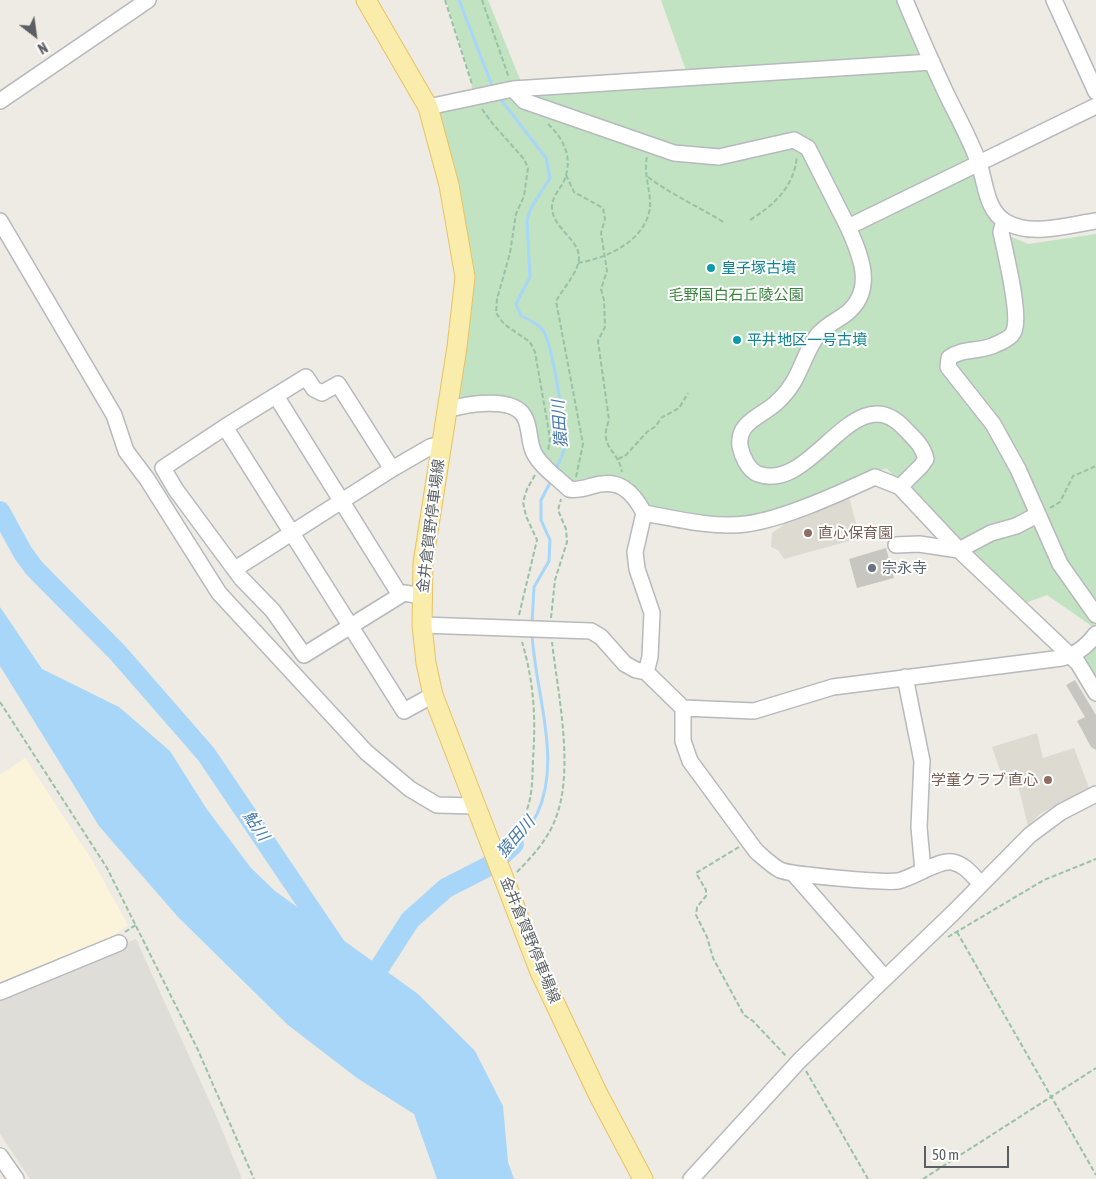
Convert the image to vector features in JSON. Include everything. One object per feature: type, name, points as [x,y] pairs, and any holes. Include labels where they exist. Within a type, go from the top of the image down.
[{"type":"main road","name":"金井倉賀野停車場線","points":[[366,0],[428,107],[449,185],[465,277],[464,302],[423,563],[422,625],[432,695],[540,972],[598,1094],[643,1179]]},
{"type":"street","points":[[0,101],[148,0]]},
{"type":"street","points":[[905,0],[978,161],[990,204],[1004,221],[1017,227],[1036,228],[1096,222]]},
{"type":"street","points":[[1054,0],[1096,92]]},
{"type":"street","points":[[428,107],[511,90],[932,62]]},
{"type":"street","points":[[511,90],[524,101],[674,153],[719,157],[794,140],[808,148],[861,257],[864,272],[863,288],[856,303],[818,336],[799,375],[776,403],[751,420],[742,431],[740,446],[745,461],[755,472],[768,477],[787,474],[861,417],[879,412],[895,418],[924,449],[926,459],[900,487]]},
{"type":"street","points":[[848,227],[978,161],[1096,106]]},
{"type":"street","points":[[0,221],[114,415],[126,451],[147,479],[219,593],[366,752],[410,789],[437,805],[476,806]]},
{"type":"street","points":[[1004,221],[1001,232],[1015,308],[1014,331],[1009,337],[991,346],[958,352],[949,358],[948,367],[993,424],[1018,470],[1060,564],[1096,615]]},
{"type":"street","points":[[392,469],[338,384],[322,393],[314,389],[306,377],[163,468],[176,490],[235,568],[273,611],[304,656],[400,595],[404,593],[422,596]]},
{"type":"street","points":[[276,396],[400,595]]},
{"type":"street","points":[[447,410],[467,404],[483,402],[510,408],[523,414],[529,426],[530,444],[535,455],[569,489],[616,483],[625,488],[644,513],[707,524],[747,524],[785,513],[875,477],[900,487],[959,550],[1078,663],[1096,693]]},
{"type":"street","points":[[225,427],[404,711],[432,695]]},
{"type":"street","points":[[235,568],[392,469],[430,447],[441,444]]},
{"type":"street","points":[[644,513],[636,552],[637,569],[652,613],[650,657],[646,672]]},
{"type":"street","points":[[896,545],[919,544],[959,550],[992,533],[1016,526],[1038,515]]},
{"type":"street","points":[[422,625],[591,631],[601,637],[625,664],[636,670],[646,672],[683,708],[754,711],[833,687],[1071,656],[1084,648],[1096,634]]},
{"type":"street","points":[[905,678],[922,762],[919,827],[922,871]]},
{"type":"street","points":[[683,708],[684,741],[690,761],[749,841],[767,862],[780,870],[794,874],[814,874],[880,882],[898,881],[949,861],[960,863],[981,884]]},
{"type":"street","points":[[691,1179],[798,1063],[1030,835],[1048,820],[1096,794]]},
{"type":"street","points":[[794,874],[885,978]]},
{"type":"street","points":[[0,992],[119,943]]},
{"type":"street","points":[[0,1156],[16,1179]]},
{"type":"path","points":[[445,0],[478,96],[492,124],[524,159],[528,168],[524,196],[516,214],[510,253],[497,299],[496,313],[504,324],[530,342],[535,352],[550,438],[544,465],[533,477],[523,502],[526,516],[537,540],[524,589],[517,628],[533,689],[536,735],[533,790],[524,818],[509,835],[492,848]]},
{"type":"path","points":[[482,0],[511,90]]},
{"type":"path","points":[[504,879],[531,858],[555,822],[564,789],[565,759],[551,629],[555,580],[567,542],[566,530],[558,510],[561,497],[576,478],[583,444],[556,301],[578,263],[577,250],[554,218],[552,206],[566,175],[566,147],[546,121]]},
{"type":"path","points":[[750,220],[771,207],[788,187],[796,169],[798,141]]},
{"type":"path","points":[[578,263],[606,256],[622,248],[644,222],[650,208],[646,160],[650,145]]},
{"type":"path","points":[[566,175],[574,192],[603,208],[605,219],[601,233],[607,271],[601,290],[604,300],[604,327],[598,341],[609,420],[604,432],[606,444],[621,464],[625,488]]},
{"type":"path","points":[[647,176],[670,192],[692,202],[725,223]]},
{"type":"path","points":[[618,460],[626,455],[646,432],[656,426],[661,418],[679,408],[688,393]]},
{"type":"path","points":[[1038,515],[1060,502],[1073,476],[1096,466]]},
{"type":"path","points":[[0,702],[107,868],[198,1050],[254,1179]]},
{"type":"path","points":[[749,841],[696,873],[706,890],[706,896],[697,907],[696,915],[707,937],[714,958],[744,1015],[754,1021],[798,1063],[868,1179]]},
{"type":"path","points":[[1096,858],[1044,880],[958,932],[1096,1175]]},
{"type":"path","points":[[923,1179],[1096,1068]]},
{"type":"shaded area","points":[[848,493],[860,538],[784,559],[778,550],[771,547],[772,533],[785,524],[783,516]]},
{"type":"shaded area","name":"学童クラブ 直心","points":[[1037,733],[1043,758],[1074,748],[1089,788],[1040,814],[1028,826],[1017,781],[1003,779],[992,747]]},
{"type":"shaded area","points":[[25,758],[92,860],[128,925],[99,946],[0,987],[0,775]]},
{"type":"shaded area","points":[[136,939],[218,1120],[242,1179],[30,1179],[0,1134],[0,999],[56,977],[91,958]]},
{"type":"green space","name":"毛野国白石丘陵公園","points":[[446,0],[488,0],[525,92],[690,82],[661,0],[901,0],[964,147],[987,211],[1007,235],[1028,244],[1096,234],[1096,629],[1047,595],[1023,604],[886,468],[838,491],[745,522],[647,510],[628,485],[570,487],[537,454],[527,410],[451,406],[463,218],[439,112],[475,103],[470,76]]},
{"type":"green space","points":[[1096,637],[1096,684],[1079,658]]},
{"type":"water","points":[[0,607],[42,669],[119,707],[170,751],[206,808],[251,868],[275,891],[418,994],[475,1051],[503,1106],[508,1162],[514,1179],[437,1179],[414,1114],[357,1078],[288,1025],[178,917],[99,826],[0,666]]},
{"type":"building","name":"宗永寺","points":[[886,548],[894,578],[857,588],[849,559]]},
{"type":"building","points":[[1075,680],[1096,715],[1096,750],[1091,747],[1077,721],[1085,717],[1066,685]]},
{"type":"waterway","name":"猿田川","points":[[459,0],[493,88]]},
{"type":"waterway","name":"猿田川","points":[[499,97],[546,158],[550,178],[531,208],[527,220],[530,277],[516,304],[521,316],[541,328],[545,334],[552,357],[564,439],[562,457],[555,471]]},
{"type":"waterway","name":"猿田川","points":[[532,624],[534,587],[549,561],[550,540],[541,520],[541,500],[552,479]]},
{"type":"waterway","name":"鮎川","points":[[0,511],[23,553],[34,568],[118,653],[206,754],[335,945]]},
{"type":"waterway","name":"猿田川","points":[[514,844],[537,814],[544,793],[547,771],[545,724],[532,632]]},
{"type":"waterway","name":"猿田川","points":[[363,985],[374,976],[410,920],[446,888],[491,865],[514,844]]},
{"type":"place","name":"皇子塚古墳","points":[[711,268]]},
{"type":"place","name":"平井地区一号古墳","points":[[737,340]]},
{"type":"place","name":"直心保育園","points":[[808,533]]},
{"type":"place","name":"宗永寺","points":[[872,568]]},
{"type":"place","name":"学童クラブ 直心","points":[[1048,780]]}]
